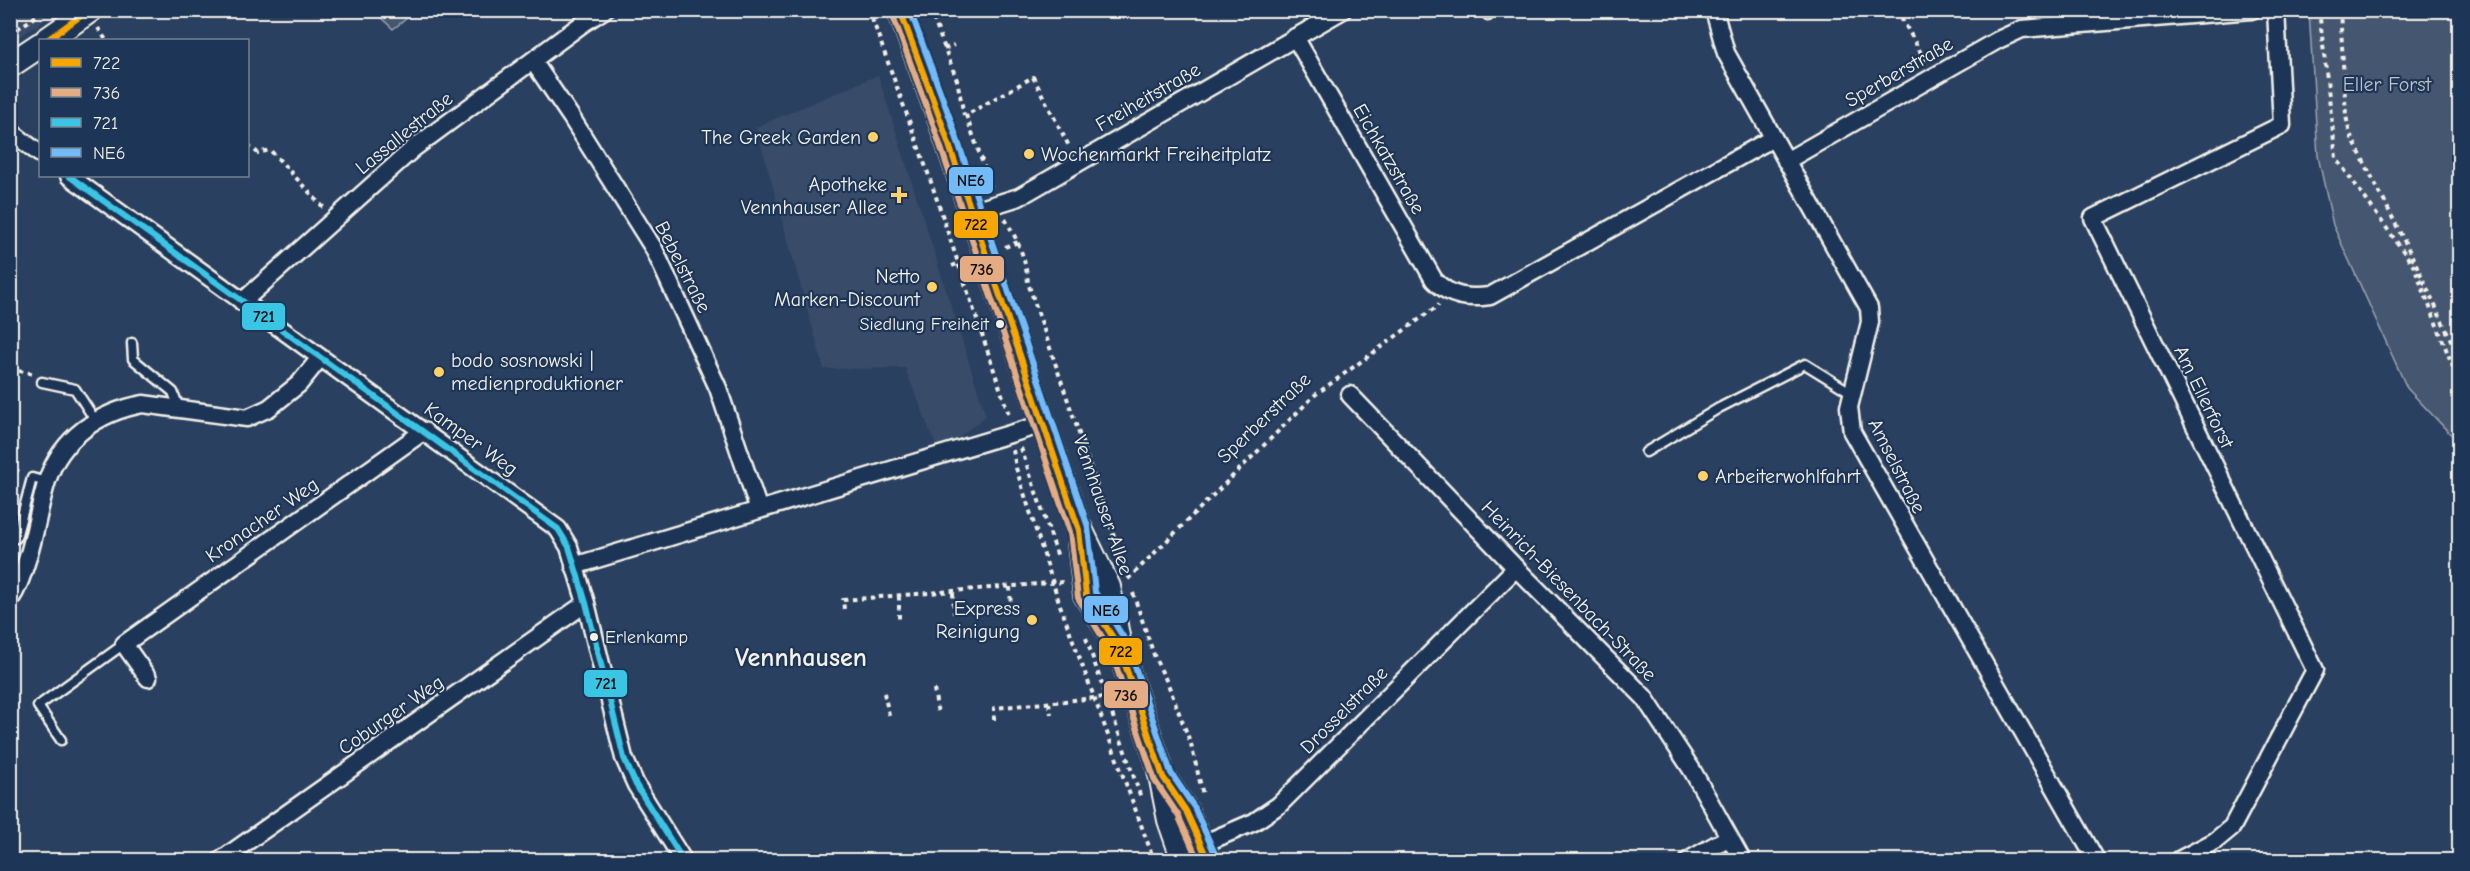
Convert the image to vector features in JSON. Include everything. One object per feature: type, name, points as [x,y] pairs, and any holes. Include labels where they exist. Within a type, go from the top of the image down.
[{"type":"main road","points":[[48,39],[90,10]]},
{"type":"main road","name":"Vennhauser Allee","points":[[900,10],[1080,530],[1108,587],[1119,647],[1163,777],[1170,820],[1193,855]]},
{"type":"main road","points":[[10,65],[39,46]]},
{"type":"street","name":"Lassallestraße","points":[[242,302],[414,148],[604,10]]},
{"type":"street","name":"Freiheitstraße","points":[[971,212],[1019,197],[1343,10]]},
{"type":"street","name":"Amselstraße","points":[[1714,10],[1726,52],[1869,308],[1870,322],[1849,407],[1852,432],[2096,861]]},
{"type":"street","name":"Sperberstraße","points":[[1786,161],[1998,40],[2022,29],[2252,10]]},
{"type":"street","name":"Am Ellerforst","points":[[2179,861],[2215,841],[2232,827],[2316,670],[2093,218],[2282,125],[2276,10]]},
{"type":"street","name":"Eichkatzstraße","points":[[1295,37],[1434,280],[1448,298]]},
{"type":"street","name":"Bebelstraße","points":[[533,61],[654,249],[718,388],[759,510]]},
{"type":"street","points":[[10,131],[39,153]]},
{"type":"street","points":[[1448,298],[1468,299],[1490,296],[1773,138]]},
{"type":"street","name":"Kamper Weg","points":[[70,177],[558,529],[569,547],[586,603],[624,758],[636,785],[683,861]]},
{"type":"street","points":[[10,600],[18,586],[36,532],[46,482],[55,461],[64,449],[95,420],[126,407],[143,404],[247,418],[269,408],[299,384],[320,358]]},
{"type":"street","name":"Heinrich-Biesenbach-Straße","points":[[1350,395],[1644,697],[1692,770],[1742,861]]},
{"type":"street","points":[[574,566],[1043,424]]},
{"type":"street","name":"Kronacher Weg","points":[[124,644],[424,431]]},
{"type":"street","name":"Drosselstraße","points":[[1193,855],[1254,822],[1279,805],[1516,568]]},
{"type":"street","name":"Coburger Weg","points":[[221,861],[586,603]]},
{"type":"street","points":[[124,644],[148,678]]},
{"type":"street","points":[[1689,861],[1729,837]]},
{"type":"lane","points":[[132,343],[133,359],[173,392],[179,408]]},
{"type":"lane","points":[[1646,452],[1719,408],[1805,364],[1852,393]]},
{"type":"lane","points":[[42,382],[75,389],[95,420]]},
{"type":"lane","points":[[16,538],[32,478],[46,482]]},
{"type":"lane","name":"Kronacher Weg","points":[[61,740],[38,706],[124,644]]},
{"type":"path","points":[[10,34],[45,10]]},
{"type":"path","points":[[869,10],[1012,424]]},
{"type":"path","points":[[930,10],[957,80],[964,117],[987,185]]},
{"type":"path","points":[[1896,10],[1934,77]]},
{"type":"path","points":[[2319,10],[2336,158],[2414,266],[2460,385]]},
{"type":"path","points":[[2340,10],[2346,116],[2350,134],[2416,264],[2460,360]]},
{"type":"path","points":[[936,52],[954,45]]},
{"type":"path","points":[[999,191],[991,187],[966,116],[1033,77],[1074,155]]},
{"type":"path","points":[[10,89],[15,92],[14,99],[10,101]]},
{"type":"path","points":[[249,146],[258,153],[270,150],[335,219]]},
{"type":"path","name":"Vennhauser Allee","points":[[1004,218],[1018,242],[1035,304],[1129,579]]},
{"type":"path","points":[[1003,247],[1018,242]]},
{"type":"path","points":[[952,266],[968,260]]},
{"type":"path","name":"Sperberstraße","points":[[1129,579],[1315,395],[1448,298]]},
{"type":"path","points":[[10,369],[38,376],[42,382]]},
{"type":"path","points":[[1019,442],[1059,561]]},
{"type":"path","points":[[1012,443],[1016,468],[1053,583],[1154,861]]},
{"type":"path","points":[[844,609],[843,600],[953,593],[1066,582],[1063,572]]},
{"type":"path","points":[[1010,587],[1011,609]]},
{"type":"path","name":"Vennhauser Allee","points":[[1132,591],[1155,658],[1168,684],[1193,748],[1205,799]]},
{"type":"path","points":[[953,593],[954,614]]},
{"type":"path","points":[[898,596],[899,619]]},
{"type":"path","points":[[1083,631],[1144,807]]},
{"type":"path","points":[[934,689],[938,714]]},
{"type":"path","points":[[884,693],[890,719]]},
{"type":"path","points":[[994,720],[994,708],[1105,697]]},
{"type":"path","points":[[1049,703],[1051,714]]},
{"type":"shaded area","points":[[11,10],[59,10],[59,11],[11,42]]},
{"type":"shaded area","points":[[878,75],[986,416],[939,453],[905,368],[824,369],[756,127]]},
{"type":"green space","points":[[374,11],[416,11],[393,29]]},
{"type":"green space","name":"Eller Forst","points":[[2309,11],[2459,11],[2459,443],[2407,388],[2333,225],[2318,156]]},
{"type":"transit line","name":"722","points":[[48,39],[89,10]]},
{"type":"transit line","name":"722","points":[[900,10],[942,124],[1079,530],[1086,595],[1119,647],[1163,777],[1186,811],[1208,860]]},
{"type":"transit line","name":"NE6","points":[[910,10],[951,121],[1088,527],[1095,592],[1127,643],[1171,773],[1194,807],[1216,856]]},
{"type":"transit line","name":"736","points":[[892,13],[934,127],[1070,532],[1078,598],[1111,651],[1155,781],[1178,815],[1198,860]]},
{"type":"transit line","name":"721","points":[[70,177],[558,529],[569,547],[586,603],[624,758],[636,785],[683,860]]},
{"type":"place","name":"The Greek Garden","points":[[873,137]]},
{"type":"place","name":"Wochenmarkt Freiheitplatz","points":[[1029,154]]},
{"type":"place","name":"Apotheke Vennhauser Allee","points":[[899,195]]},
{"type":"place","name":"Netto Marken-Discount","points":[[932,287]]},
{"type":"place","name":"Siedlung Freiheit","points":[[1000,324]]},
{"type":"place","name":"bodo sosnowski | medienproduktioner","points":[[439,372]]},
{"type":"place","name":"Arbeiterwohlfahrt","points":[[1703,476]]},
{"type":"place","name":"Express Reinigung","points":[[1032,620]]},
{"type":"place","name":"Erlenkamp","points":[[594,637]]},
{"type":"district","name":"Vennhausen","points":[[801,658]]}]
